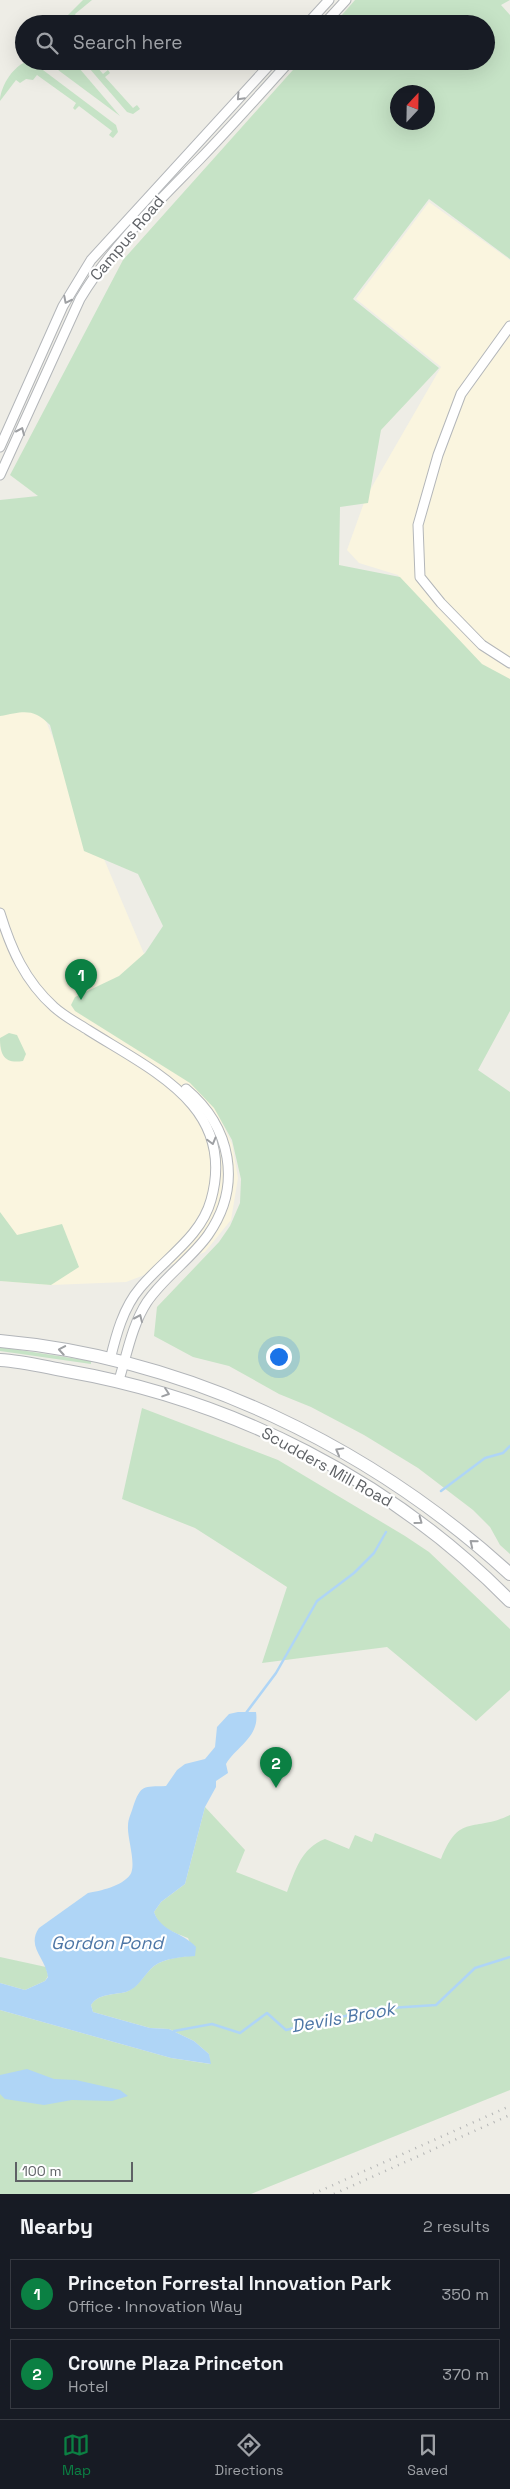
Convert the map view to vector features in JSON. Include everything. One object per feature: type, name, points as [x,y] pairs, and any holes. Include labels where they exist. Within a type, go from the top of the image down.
[{"type":"main road","name":"Scudders Mill Road","points":[[0,1341],[124,1364],[211,1390],[308,1433],[377,1472],[427,1506],[510,1574]]},
{"type":"main road","name":"Scudders Mill Road","points":[[0,1360],[119,1380],[162,1391],[249,1424],[322,1460],[424,1524],[510,1601]]},
{"type":"street","points":[[315,15],[329,0]]},
{"type":"street","points":[[332,15],[346,0]]},
{"type":"street","name":"Campus Road","points":[[0,447],[63,306],[91,260],[265,70]]},
{"type":"street","name":"Campus Road","points":[[0,475],[80,300],[91,280],[172,186],[282,70]]},
{"type":"street","points":[[510,326],[461,394],[438,455],[418,525],[420,578],[441,603],[482,645],[510,663]]},
{"type":"street","points":[[0,913],[8,940],[22,968],[35,987],[53,1006],[175,1086],[197,1108],[212,1137],[215,1155],[212,1192],[204,1218],[140,1288],[131,1301],[122,1320],[110,1360]]},
{"type":"street","points":[[119,1380],[143,1309],[154,1293],[209,1234],[226,1200],[229,1174],[225,1148],[212,1117],[197,1098],[182,1086],[162,1077]]},
{"type":"shaded area","points":[[429,202],[510,260],[510,704],[406,592],[398,575],[359,563],[347,550],[366,497],[441,367],[356,299]]},
{"type":"shaded area","points":[[0,694],[37,700],[158,987],[232,1144],[238,1178],[231,1220],[205,1252],[126,1282],[51,1285],[0,1281]]},
{"type":"green space","points":[[83,0],[92,0],[76,15],[68,15]]},
{"type":"green space","points":[[355,0],[510,0],[501,5],[510,15],[510,259],[429,199],[353,299],[439,368],[381,430],[368,503],[340,507],[339,565],[400,577],[482,664],[510,679],[510,1011],[478,1070],[510,1092],[510,1554],[500,1545],[490,1527],[473,1510],[418,1468],[364,1435],[311,1407],[279,1394],[229,1366],[193,1357],[154,1336],[157,1307],[219,1242],[230,1226],[240,1203],[241,1179],[232,1140],[214,1108],[190,1083],[75,1011],[71,1005],[75,997],[119,976],[145,953],[163,926],[138,874],[84,851],[50,725],[33,713],[21,712],[0,716],[0,500],[38,496],[10,475],[123,260],[293,70],[495,70],[495,15],[342,15]]},
{"type":"green space","points":[[15,69],[43,70],[116,125],[118,132],[113,138],[109,135],[112,131],[79,106],[75,110],[73,108],[76,103],[37,75],[33,80],[26,79],[20,83],[16,80],[0,101],[2,90]]},
{"type":"green space","points":[[58,70],[81,70],[120,116]]},
{"type":"green space","points":[[91,70],[100,70],[103,74],[108,70],[110,73],[105,77],[133,108],[137,105],[140,109],[133,114],[127,112]]},
{"type":"green space","points":[[9,1033],[17,1035],[26,1054],[23,1061],[7,1060],[2,1054],[0,1038]]},
{"type":"green space","points":[[0,1212],[17,1235],[62,1224],[79,1267],[51,1285],[0,1281]]},
{"type":"green space","points":[[0,1347],[91,1361],[91,1364],[0,1351]]},
{"type":"green space","points":[[142,1408],[278,1460],[429,1552],[510,1629],[510,1690],[476,1721],[387,1647],[262,1663],[287,1587],[195,1528],[122,1499]]},
{"type":"green space","points":[[205,1807],[245,1850],[236,1872],[287,1892],[296,1868],[305,1854],[310,1848],[325,1839],[349,1849],[355,1835],[372,1842],[375,1833],[441,1859],[448,1844],[461,1829],[510,1815],[510,2090],[251,2194],[0,2194],[0,2010],[171,2058],[210,2064],[209,2054],[194,2041],[169,2029],[150,2028],[93,2012],[91,2005],[102,1996],[131,1990],[158,1963],[174,1958],[195,1955],[188,1938],[163,1926],[154,1912],[161,1902],[185,1884]]},
{"type":"green space","points":[[0,1957],[46,1967],[48,1976],[45,1981],[25,1990],[0,1983]]},
{"type":"water","name":"Gordon Pond","points":[[256,1712],[254,1728],[251,1735],[226,1764],[228,1773],[216,1781],[216,1787],[205,1807],[185,1884],[161,1902],[154,1912],[162,1924],[196,1947],[195,1956],[174,1958],[158,1963],[131,1990],[102,1996],[91,2005],[93,2012],[150,2028],[169,2029],[194,2041],[209,2054],[211,2064],[171,2058],[0,2010],[0,1983],[25,1990],[45,1981],[48,1977],[47,1970],[36,1947],[35,1941],[39,1928],[88,1893],[116,1885],[130,1875],[132,1871],[132,1858],[128,1823],[138,1794],[144,1788],[166,1786],[177,1770],[185,1764],[205,1759],[215,1747],[217,1727],[229,1714]]},
{"type":"water","points":[[27,2069],[54,2079],[76,2080],[120,2090],[128,2096],[112,2101],[72,2100],[44,2105],[5,2099],[0,2094],[0,2075]]},
{"type":"waterway","points":[[441,1491],[485,1458],[503,1453],[510,1446]]},
{"type":"waterway","points":[[246,1713],[276,1673],[317,1601],[354,1573],[374,1553],[386,1532]]},
{"type":"waterway","name":"Devils Brook","points":[[174,2031],[212,2024],[240,2033],[267,2013],[286,2030],[375,2009],[436,2005],[475,1968],[510,1957]]},
{"type":"railway","points":[[313,2194],[510,2106]]},
{"type":"railway","points":[[334,2194],[510,2115]]},
{"type":"place","name":"Princeton Forrestal Innovation Park","points":[[81,1000]]},
{"type":"place","name":"Crowne Plaza Princeton","points":[[276,1788]]}]
